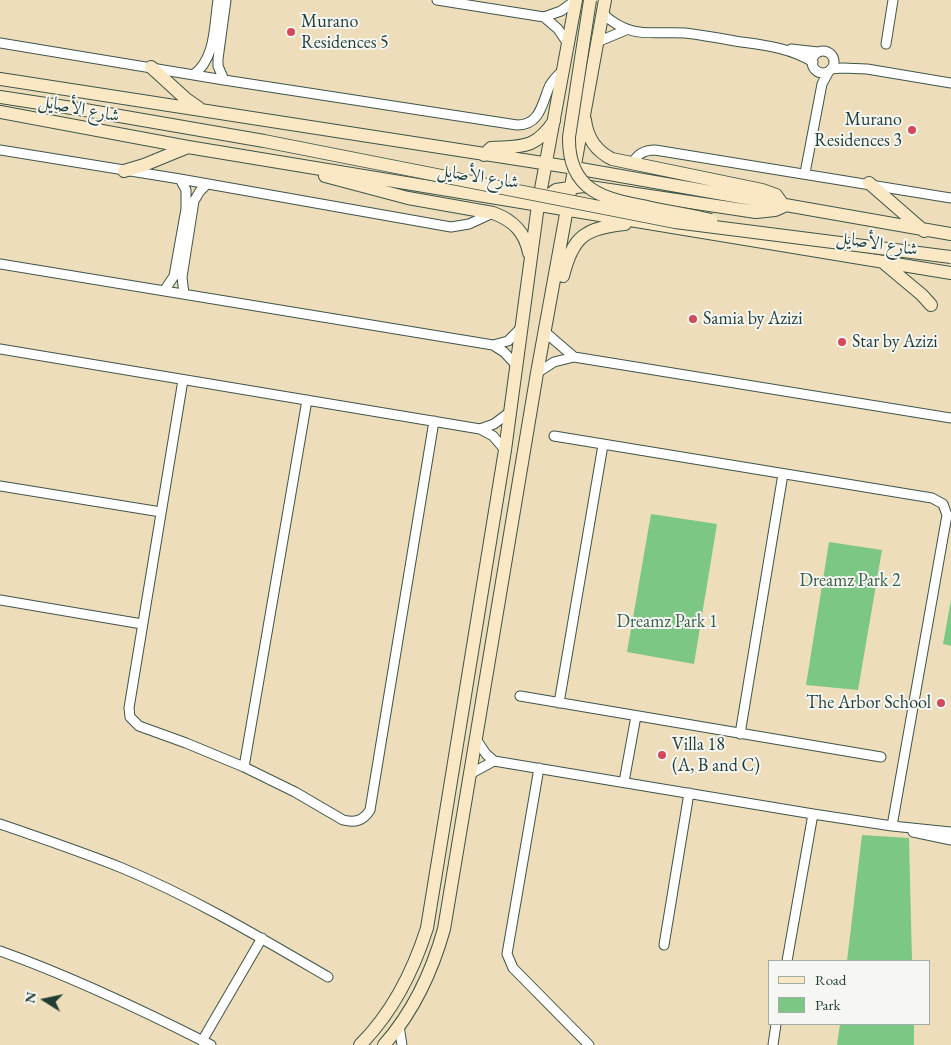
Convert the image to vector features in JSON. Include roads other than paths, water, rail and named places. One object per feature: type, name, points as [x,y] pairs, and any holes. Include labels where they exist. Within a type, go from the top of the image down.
[{"type":"main road","points":[[360,1045],[389,1011],[405,985],[418,957],[428,928],[518,366],[538,205],[576,0]]},
{"type":"main road","points":[[590,0],[569,137],[570,155],[576,172],[595,192],[611,200],[696,217],[751,232]]},
{"type":"main road","points":[[384,1045],[414,1004],[437,955],[444,929],[537,374],[605,0]]},
{"type":"main road","points":[[151,67],[186,99],[208,112]]},
{"type":"main road","name":"شارع الأصايل","points":[[0,79],[575,168],[924,231],[951,234]]},
{"type":"main road","points":[[0,96],[291,146],[650,218],[700,226],[951,257]]},
{"type":"main road","name":"شارع الأصايل","points":[[0,112],[275,162],[951,273]]},
{"type":"main road","points":[[538,205],[556,190],[571,187],[599,188],[756,212],[775,210],[784,206],[776,195],[762,190],[612,159],[602,153],[590,136],[584,116]]},
{"type":"main road","points":[[484,155],[491,148],[516,148],[534,142],[549,129],[555,120]]},
{"type":"main road","points":[[124,171],[188,147]]},
{"type":"main road","points":[[275,162],[380,192],[433,204],[493,213],[505,217],[516,225],[524,236],[530,260]]},
{"type":"main road","points":[[870,184],[924,231]]},
{"type":"main road","points":[[545,332],[555,308],[567,260],[575,243],[595,229],[642,223]]},
{"type":"main road","points":[[883,263],[922,294],[931,305]]},
{"type":"street","points":[[193,75],[203,66],[209,55],[218,0]]},
{"type":"street","points":[[224,80],[218,59],[226,0]]},
{"type":"street","points":[[437,0],[544,17],[561,11],[576,0]]},
{"type":"street","points":[[886,44],[893,0]]},
{"type":"street","points":[[602,13],[626,30],[651,33],[693,34],[784,49],[799,54],[820,72],[842,68],[867,69],[951,83]]},
{"type":"street","points":[[544,17],[558,28],[568,45]]},
{"type":"street","points":[[597,42],[626,30]]},
{"type":"street","points":[[0,43],[224,80],[522,125],[530,122],[537,116],[551,85],[564,70]]},
{"type":"street","points":[[784,49],[825,51],[843,61],[867,69]]},
{"type":"street","points":[[814,125],[812,111],[817,85],[814,65],[818,52]]},
{"type":"street","points":[[805,173],[822,84],[834,60],[831,54]]},
{"type":"street","points":[[0,150],[180,179],[451,227],[469,224],[493,213]]},
{"type":"street","points":[[632,164],[643,152],[655,150],[951,198]]},
{"type":"street","points":[[164,291],[174,276],[186,209],[186,190],[180,179]]},
{"type":"street","points":[[184,294],[182,277],[194,201],[207,184]]},
{"type":"street","points":[[0,264],[493,345],[504,352],[518,366]]},
{"type":"street","points":[[493,345],[508,341],[523,325]]},
{"type":"street","points":[[545,332],[574,358]]},
{"type":"street","points":[[0,348],[480,428],[493,436],[505,450]]},
{"type":"street","points":[[537,374],[554,362],[574,358],[951,418]]},
{"type":"street","points":[[183,380],[128,712],[132,721],[139,726],[186,742],[244,767],[295,792],[343,820],[359,821],[370,810],[434,421]]},
{"type":"street","points":[[244,767],[307,400]]},
{"type":"street","points":[[480,428],[500,421],[511,412]]},
{"type":"street","points":[[554,436],[932,498],[938,500],[946,509],[947,516],[892,826]]},
{"type":"street","points":[[559,703],[602,445]]},
{"type":"street","points":[[740,734],[783,474]]},
{"type":"street","points":[[0,486],[160,512]]},
{"type":"street","points":[[0,600],[142,624]]},
{"type":"street","points":[[520,696],[881,757]]},
{"type":"street","points":[[624,782],[636,716]]},
{"type":"street","points":[[476,739],[486,754],[494,761],[813,814],[892,826],[951,832]]},
{"type":"street","points":[[470,774],[494,761]]},
{"type":"street","points":[[539,768],[507,954],[513,968],[589,1045]]},
{"type":"street","points":[[664,945],[689,793]]},
{"type":"street","points":[[787,960],[813,814]]},
{"type":"street","points":[[0,824],[123,868],[262,938],[328,977]]},
{"type":"street","points":[[892,826],[951,840]]},
{"type":"street","points":[[0,951],[51,969],[207,1043],[262,938]]},
{"type":"street","points":[[773,1045],[776,1025]]},
{"type":"street","points":[[399,1026],[402,1045]]},
{"type":"place","name":"Murano Residences 5","points":[[291,32]]},
{"type":"place","name":"Murano Residences 3","points":[[912,130]]},
{"type":"place","name":"Samia by Azizi","points":[[693,319]]},
{"type":"place","name":"Star by Azizi","points":[[842,342]]},
{"type":"place","name":"The Arbor School","points":[[941,703]]},
{"type":"place","name":"Villa 18 (A, B and C)","points":[[662,755]]},
{"type":"park label","name":"Dreamz Park 2","points":[[850,581]]},
{"type":"park label","name":"Dreamz Park 1","points":[[667,622]]}]
